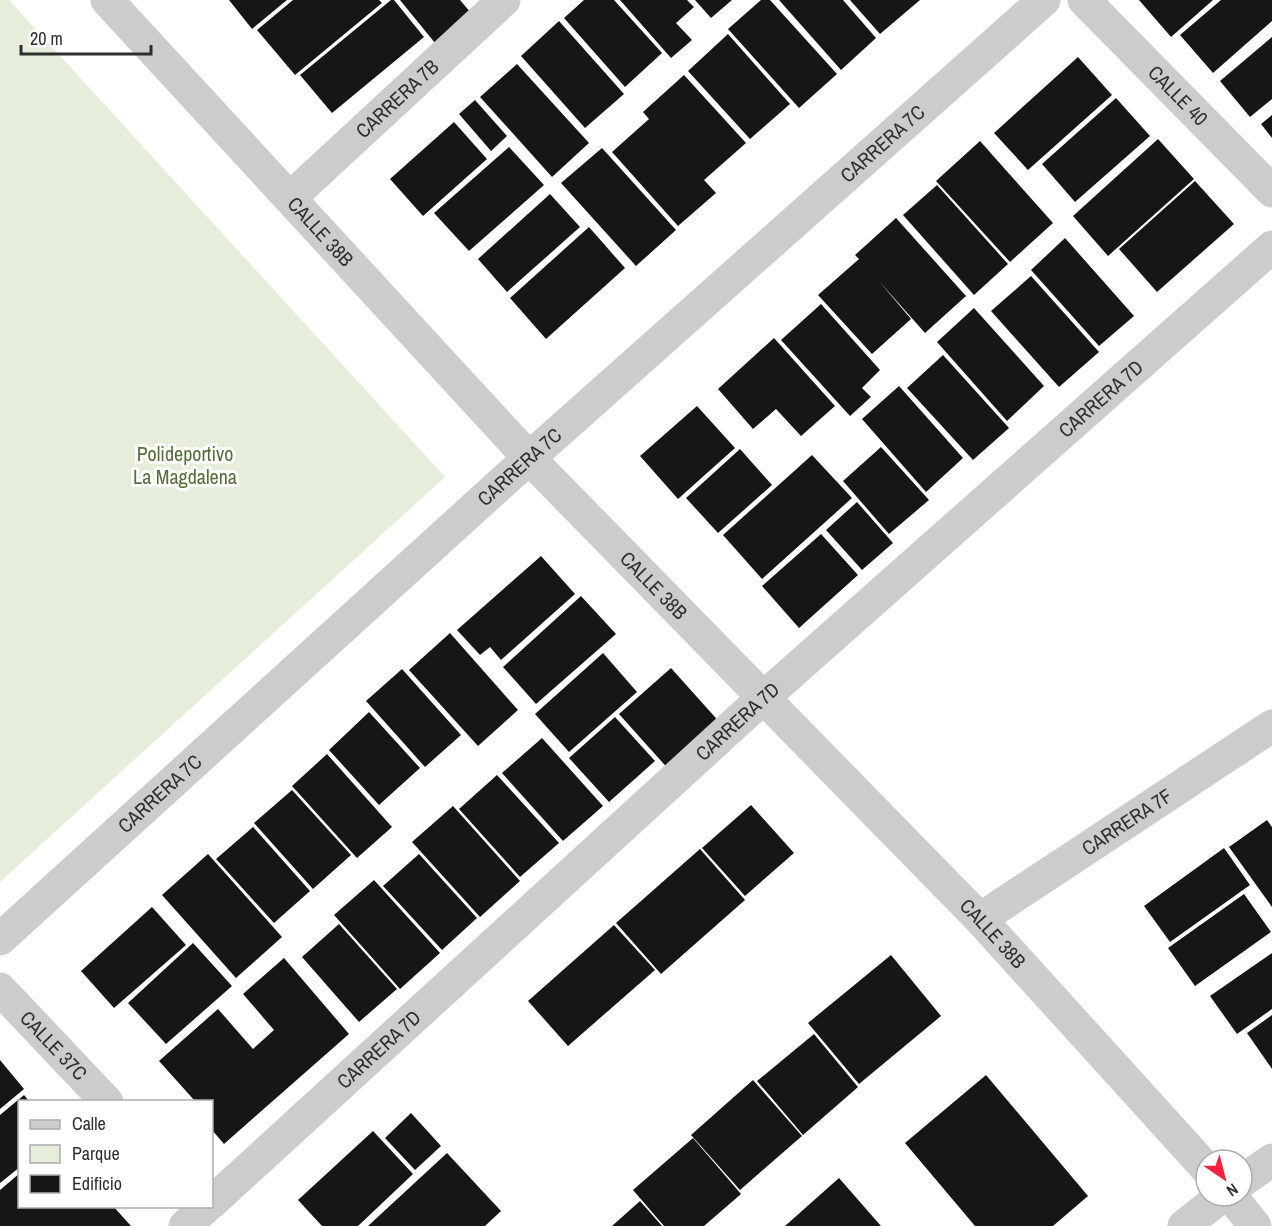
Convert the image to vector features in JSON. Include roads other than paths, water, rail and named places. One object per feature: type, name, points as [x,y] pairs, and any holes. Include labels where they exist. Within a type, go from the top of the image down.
[{"type":"street","name":"CALLE 38B","points":[[107,0],[530,458],[980,919],[1194,1155]]},
{"type":"street","name":"CARRERA 7B","points":[[290,198],[504,0]]},
{"type":"street","name":"CARRERA 7C","points":[[0,939],[530,458],[1044,0]]},
{"type":"street","name":"CALLE 40","points":[[1084,0],[1272,191]]},
{"type":"street","name":"CARRERA 7D","points":[[213,1201],[763,698],[1272,247]]},
{"type":"street","name":"CARRERA 7F","points":[[980,919],[1272,726]]},
{"type":"street","name":"CALLE 37C","points":[[0,989],[106,1100]]},
{"type":"street","points":[[1254,1173],[1272,1160]]},
{"type":"street","points":[[185,1226],[205,1208]]},
{"type":"street","points":[[209,1208],[226,1226]]},
{"type":"street","points":[[1184,1226],[1207,1208]]},
{"type":"street","points":[[1241,1208],[1255,1226]]},
{"type":"park label","name":"Polideportivo La Magdalena","points":[[185,466]]}]
